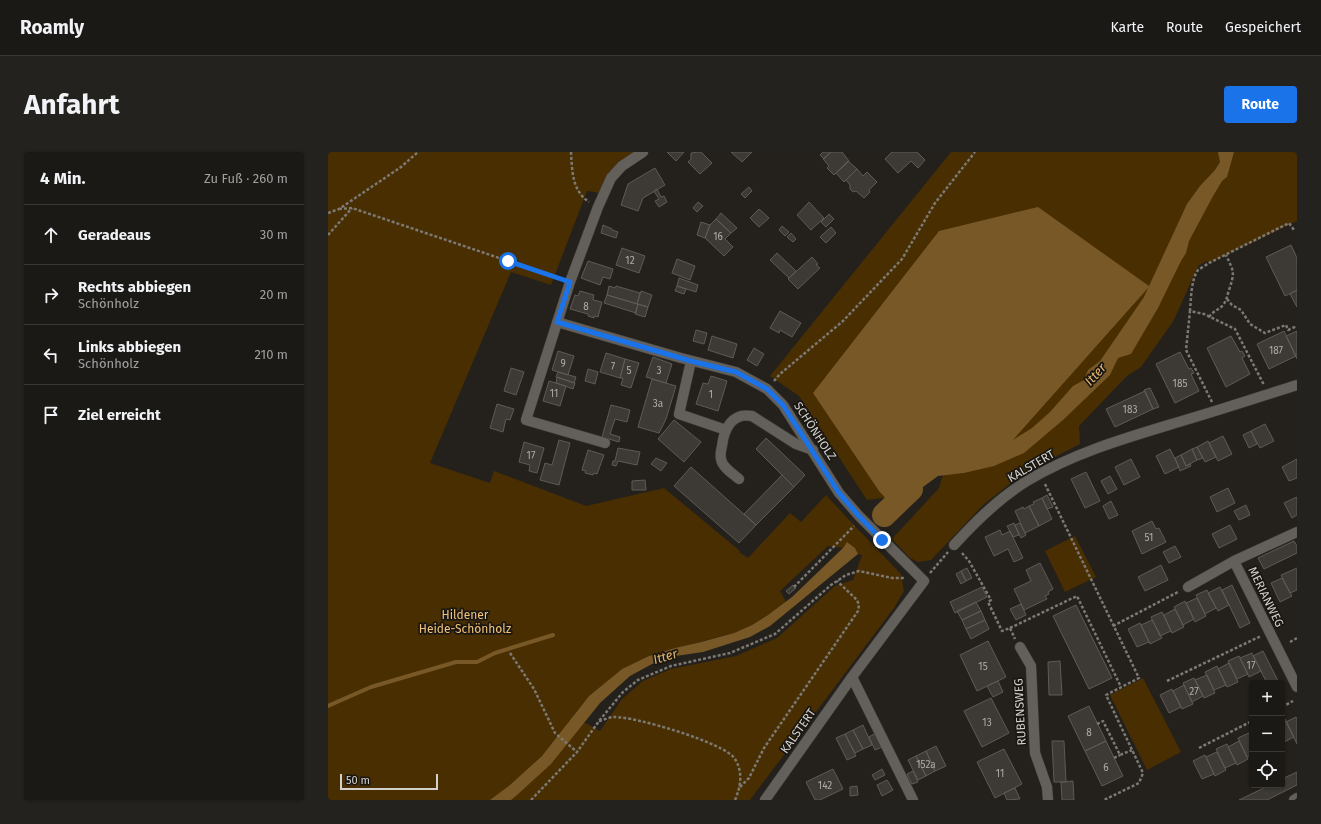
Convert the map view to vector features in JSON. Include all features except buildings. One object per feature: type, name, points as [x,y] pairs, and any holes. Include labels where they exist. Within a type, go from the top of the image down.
[{"type":"street","points":[[605,443],[526,420],[570,282],[598,207],[612,178],[622,166],[643,152]]},
{"type":"street","name":"SCHÖNHOLZ","points":[[557,322],[691,361],[736,372],[767,389],[783,405],[839,493],[924,582]]},
{"type":"street","points":[[691,361],[679,414],[726,430]]},
{"type":"street","name":"KALSTERT","points":[[954,545],[998,502],[1026,482],[1068,460],[1112,442],[1297,385]]},
{"type":"street","points":[[739,479],[723,464],[721,459],[722,441],[729,424],[735,419],[746,415],[752,416],[796,444],[813,450]]},
{"type":"street","name":"MERIANWEG","points":[[1188,588],[1234,561],[1297,532]]},
{"type":"street","name":"MERIANWEG","points":[[1234,561],[1297,687]]},
{"type":"street","name":"KALSTERT","points":[[765,800],[852,677],[924,582]]},
{"type":"street","name":"RUBENSWEG","points":[[1020,647],[1030,666],[1035,753],[1048,786],[1048,800]]},
{"type":"street","points":[[852,677],[913,800]]},
{"type":"path","points":[[328,213],[339,209],[401,167],[418,152]]},
{"type":"path","points":[[571,152],[573,174],[577,189],[587,201],[598,207]]},
{"type":"path","points":[[771,384],[780,374],[843,321],[902,259],[935,203],[975,152]]},
{"type":"path","points":[[339,209],[352,208],[570,282]]},
{"type":"path","points":[[328,235],[352,208]]},
{"type":"path","points":[[1212,402],[1186,350],[1190,311],[1195,278],[1198,270],[1289,223],[1294,230]]},
{"type":"path","points":[[1209,317],[1213,311],[1222,307],[1227,299],[1233,277],[1233,270],[1226,255]]},
{"type":"path","points":[[1227,299],[1232,305],[1242,310],[1250,324],[1265,333],[1286,325],[1288,330],[1297,326]]},
{"type":"path","points":[[1190,311],[1204,314],[1235,329],[1264,386]]},
{"type":"path","points":[[1044,481],[1139,678],[1106,695],[1143,772],[1139,783],[1104,800]]},
{"type":"path","points":[[794,587],[858,523]]},
{"type":"path","points":[[924,582],[954,545]]},
{"type":"path","points":[[962,553],[969,561],[991,600],[988,602],[1002,631],[1077,596],[1121,687]]},
{"type":"path","points":[[531,800],[577,752],[599,721],[623,692],[638,680],[671,666],[730,654],[775,634],[831,585],[846,575],[859,571],[892,578],[906,578]]},
{"type":"path","points":[[740,787],[749,778],[764,748],[858,611],[859,605],[857,600],[837,581]]},
{"type":"path","points":[[1113,626],[1188,588]]},
{"type":"path","points":[[1010,628],[1020,647]]},
{"type":"path","name":"MERIANWEG","points":[[1167,681],[1261,635]]},
{"type":"path","points":[[1290,642],[1297,638]]},
{"type":"path","points":[[510,653],[534,689],[555,733],[577,752]]},
{"type":"path","points":[[1285,705],[1293,701]]},
{"type":"path","points":[[599,721],[614,717],[638,720],[672,729],[725,751],[734,758],[740,774],[740,787],[736,800]]},
{"type":"path","points":[[1098,724],[1104,721],[1120,755]]},
{"type":"path","points":[[1199,748],[1249,723]]},
{"type":"path","points":[[1114,758],[1132,750]]},
{"type":"green space","name":"Hildener Heide-Schönholz","points":[[328,152],[636,152],[608,173],[600,193],[587,191],[551,285],[511,272],[430,463],[490,483],[494,471],[586,506],[664,488],[748,558],[790,513],[801,522],[826,495],[901,574],[904,591],[894,608],[750,800],[328,800]],"holes":[[[847,542],[855,548],[858,554],[862,555],[853,580],[835,586],[777,638],[736,656],[671,669],[643,681],[622,699],[600,731],[573,716],[589,696],[622,669],[654,654],[734,633],[752,625],[768,615],[786,602],[780,591],[828,546],[843,548]]]},
{"type":"green space","points":[[951,152],[1297,152],[1297,221],[1209,263],[1207,261],[1198,266],[1174,320],[1141,367],[1127,376],[1079,426],[1080,444],[1017,478],[983,505],[931,560],[918,562],[910,558],[892,539],[939,488],[948,459],[890,503],[883,498],[867,500],[799,396],[770,376]]},
{"type":"green space","points":[[1075,536],[1096,577],[1065,592],[1045,551]]},
{"type":"green space","points":[[1143,678],[1181,752],[1147,770],[1110,695]]},
{"type":"water","points":[[1218,152],[1234,152],[1227,177],[1222,181],[1212,198],[1189,241],[1186,253],[1158,308],[1131,354],[1118,358],[1110,375],[1063,420],[1024,453],[994,466],[964,473],[938,476],[908,498],[894,510],[892,515],[884,509],[890,503],[879,491],[813,393],[939,231],[1038,207],[1149,286],[1187,204],[1220,162]],"holes":[[[1148,288],[1144,297],[1100,361],[1088,370],[1084,380],[1073,386],[1050,412],[1032,428],[1013,440]]]},
{"type":"water","points":[[847,542],[855,548],[858,554],[770,626],[750,637],[703,652],[676,656],[652,664],[630,676],[600,703],[551,764],[517,795],[511,800],[490,800],[510,785],[542,756],[589,696],[622,669],[649,656],[734,633],[752,625],[792,597],[843,548]]},
{"type":"waterway","name":"Itter","points":[[884,515],[911,489]]},
{"type":"waterway","points":[[328,706],[371,687],[456,662],[477,662],[495,653],[553,635]]},
{"type":"route","points":[[508,261],[570,282],[557,322],[580,330],[736,372],[767,389],[783,405],[839,493],[882,540]]}]
